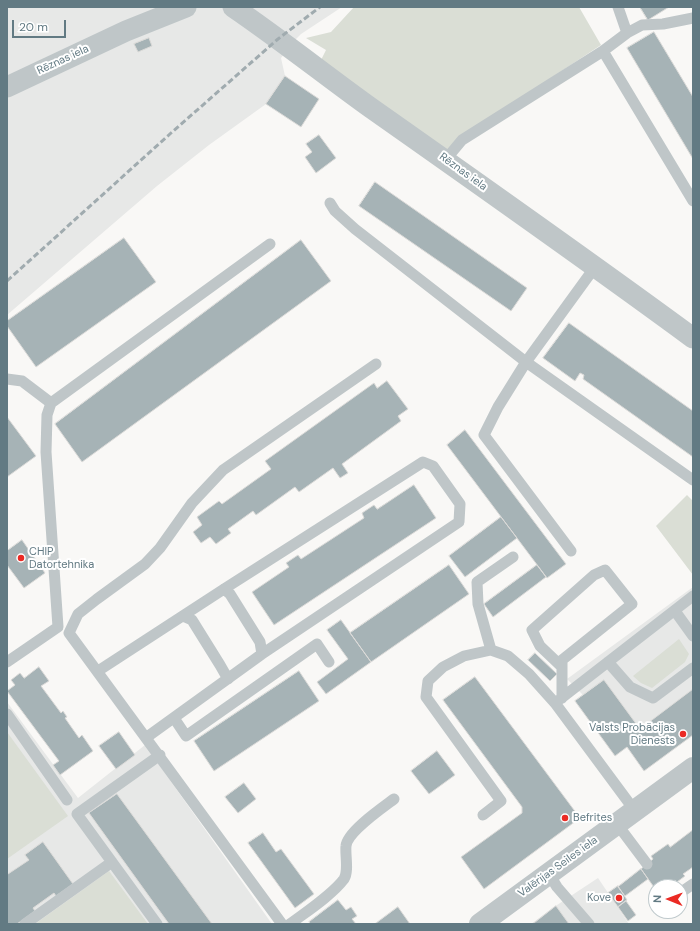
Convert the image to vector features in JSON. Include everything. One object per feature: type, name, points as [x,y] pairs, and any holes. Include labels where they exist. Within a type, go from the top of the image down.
[{"type":"street","name":"Rēznas iela","points":[[7,87],[126,31],[186,7]]},
{"type":"street","name":"Rēznas iela","points":[[233,7],[278,38],[371,108],[446,160],[693,338]]},
{"type":"street","name":"Valērijas Seiles iela","points":[[480,924],[635,811],[692,772]]},
{"type":"lane","points":[[618,7],[626,33]]},
{"type":"lane","points":[[446,160],[462,140],[604,50],[626,33],[642,25],[663,24],[693,18]]},
{"type":"lane","points":[[604,50],[693,201]]},
{"type":"lane","points":[[330,204],[335,211],[355,229],[526,362],[693,480]]},
{"type":"lane","points":[[58,627],[46,452],[47,415],[50,403],[270,244]]},
{"type":"lane","points":[[572,551],[484,435],[498,407],[526,362],[595,267]]},
{"type":"lane","points":[[69,632],[78,614],[145,564],[160,548],[192,503],[223,470],[376,364]]},
{"type":"lane","points":[[7,379],[22,381],[50,403]]},
{"type":"lane","points":[[98,671],[422,462],[434,466],[460,504],[459,522],[262,654],[146,737]]},
{"type":"lane","points":[[491,650],[478,604],[478,582],[513,557]]},
{"type":"lane","points":[[559,700],[562,667],[562,660],[632,604],[605,570],[594,575],[532,630],[540,646],[562,667]]},
{"type":"lane","points":[[224,589],[230,594],[260,642],[262,654]]},
{"type":"lane","points":[[559,700],[693,596]]},
{"type":"lane","points":[[675,611],[693,636]]},
{"type":"lane","points":[[183,616],[192,620],[228,679]]},
{"type":"lane","points":[[58,627],[69,632],[282,924]]},
{"type":"lane","points":[[7,662],[58,627]]},
{"type":"lane","points":[[174,718],[186,736],[317,644],[329,662]]},
{"type":"lane","points":[[483,815],[501,801],[426,697],[428,681],[443,667],[464,656],[491,650],[508,656],[559,700],[635,811]]},
{"type":"lane","points":[[608,662],[630,687],[652,698],[693,668]]},
{"type":"lane","points":[[7,714],[67,800]]},
{"type":"lane","points":[[157,924],[77,814],[160,755]]},
{"type":"lane","points":[[290,924],[335,889],[345,877],[347,861],[346,844],[354,831],[394,799]]},
{"type":"lane","points":[[618,824],[647,864]]},
{"type":"lane","points":[[26,924],[112,862]]},
{"type":"lane","points":[[549,874],[557,887],[589,924]]},
{"type":"shaded area","points":[[7,7],[342,7],[301,34],[295,40],[281,58],[285,76],[266,104],[209,145],[157,186],[7,315]]},
{"type":"shaded area","points":[[354,7],[579,7],[601,45],[466,134],[448,152],[321,60],[326,50],[306,38],[331,32]]},
{"type":"shaded area","points":[[687,495],[693,501],[693,575],[656,526]]},
{"type":"shaded area","points":[[693,587],[693,689],[640,729],[604,680],[583,695],[567,679]]},
{"type":"shaded area","points":[[679,639],[689,654],[685,662],[652,688],[641,683],[633,676]]},
{"type":"shaded area","points":[[7,702],[78,798],[145,745],[272,924],[7,924]]},
{"type":"shaded area","points":[[7,732],[68,816],[7,859]]},
{"type":"shaded area","points":[[109,871],[148,924],[35,924]]},
{"type":"shaded area","points":[[598,878],[629,924],[531,924],[554,907]]},
{"type":"building","points":[[640,7],[669,7],[648,20]]},
{"type":"building","points":[[654,32],[693,97],[693,159],[627,48]]},
{"type":"building","points":[[149,38],[152,46],[138,52],[134,44]]},
{"type":"building","points":[[285,76],[319,99],[301,127],[266,104]]},
{"type":"building","points":[[319,135],[336,158],[316,173],[305,157],[312,152],[306,144]]},
{"type":"building","points":[[375,182],[527,288],[511,311],[359,206]]},
{"type":"building","points":[[124,238],[156,282],[36,367],[7,326],[7,321]]},
{"type":"building","points":[[301,240],[331,281],[82,462],[55,424]]},
{"type":"building","points":[[569,323],[693,411],[693,457],[583,379],[584,375],[580,373],[575,381],[543,358]]},
{"type":"building","points":[[387,381],[408,409],[398,416],[401,421],[342,464],[348,473],[340,478],[333,468],[299,492],[295,487],[256,515],[253,511],[228,529],[231,533],[216,544],[210,537],[201,543],[193,532],[202,525],[197,517],[219,501],[222,504],[271,469],[265,461],[374,383],[377,388]]},
{"type":"building","points":[[7,417],[36,456],[7,477]]},
{"type":"building","points":[[465,430],[566,564],[547,578],[447,445]]},
{"type":"building","points":[[414,485],[436,518],[274,625],[252,592],[289,567],[286,563],[298,555],[301,559],[364,518],[362,513],[374,505],[377,509]]},
{"type":"building","points":[[501,517],[517,538],[465,577],[449,556]]},
{"type":"building","name":"CHIP Datortehnika","points":[[22,540],[45,573],[24,588],[7,565],[7,551]]},
{"type":"building","points":[[449,565],[469,594],[371,662],[350,633]]},
{"type":"building","points":[[537,565],[546,577],[493,617],[484,604]]},
{"type":"building","points":[[341,620],[371,662],[326,694],[317,682],[348,659],[327,630]]},
{"type":"building","points":[[535,653],[557,674],[550,681],[528,660]]},
{"type":"building","points":[[39,667],[49,681],[41,686],[61,713],[63,711],[67,717],[65,718],[79,738],[82,735],[93,751],[60,775],[53,765],[59,761],[7,691],[15,685],[11,680],[20,673],[24,678]]},
{"type":"building","points":[[299,671],[319,701],[214,771],[194,741]]},
{"type":"building","points":[[475,677],[580,818],[484,889],[461,857],[522,813],[522,807],[443,700]]},
{"type":"building","points":[[604,680],[640,729],[693,689],[693,735],[644,771],[627,747],[615,756],[575,701]]},
{"type":"building","points":[[119,732],[135,755],[116,769],[99,746]]},
{"type":"building","points":[[437,751],[455,775],[429,794],[411,771]]},
{"type":"building","points":[[244,783],[256,799],[238,813],[225,797]]},
{"type":"building","points":[[117,794],[212,924],[169,924],[89,813]]},
{"type":"building","points":[[693,830],[693,867],[683,874],[685,876],[681,879],[648,879],[641,869],[653,859],[651,856],[668,844],[670,847]]},
{"type":"building","points":[[263,833],[276,852],[281,849],[314,894],[295,908],[248,843]]},
{"type":"building","points":[[43,842],[73,884],[56,896],[54,893],[33,908],[35,911],[17,924],[7,924],[7,872],[8,874],[29,860],[25,855]]},
{"type":"building","points":[[641,869],[648,879],[625,896],[618,887]]},
{"type":"building","name":"Kove","points":[[618,886],[627,900],[618,907],[608,893]]},
{"type":"building","points":[[338,900],[346,910],[351,907],[357,916],[352,919],[356,924],[311,924],[309,922]]},
{"type":"building","points":[[626,901],[636,915],[628,921],[618,907]]},
{"type":"building","points":[[556,906],[569,924],[533,924]]},
{"type":"building","points":[[398,907],[410,924],[375,924]]},
{"type":"railway","points":[[7,281],[278,39],[320,7]]},
{"type":"place","name":"CHIP Datortehnika","points":[[21,558]]},
{"type":"place","name":"Valsts Probācijas Dienests","points":[[683,734]]},
{"type":"place","name":"Befrites","points":[[565,818]]},
{"type":"place","name":"Kove","points":[[619,898]]}]
